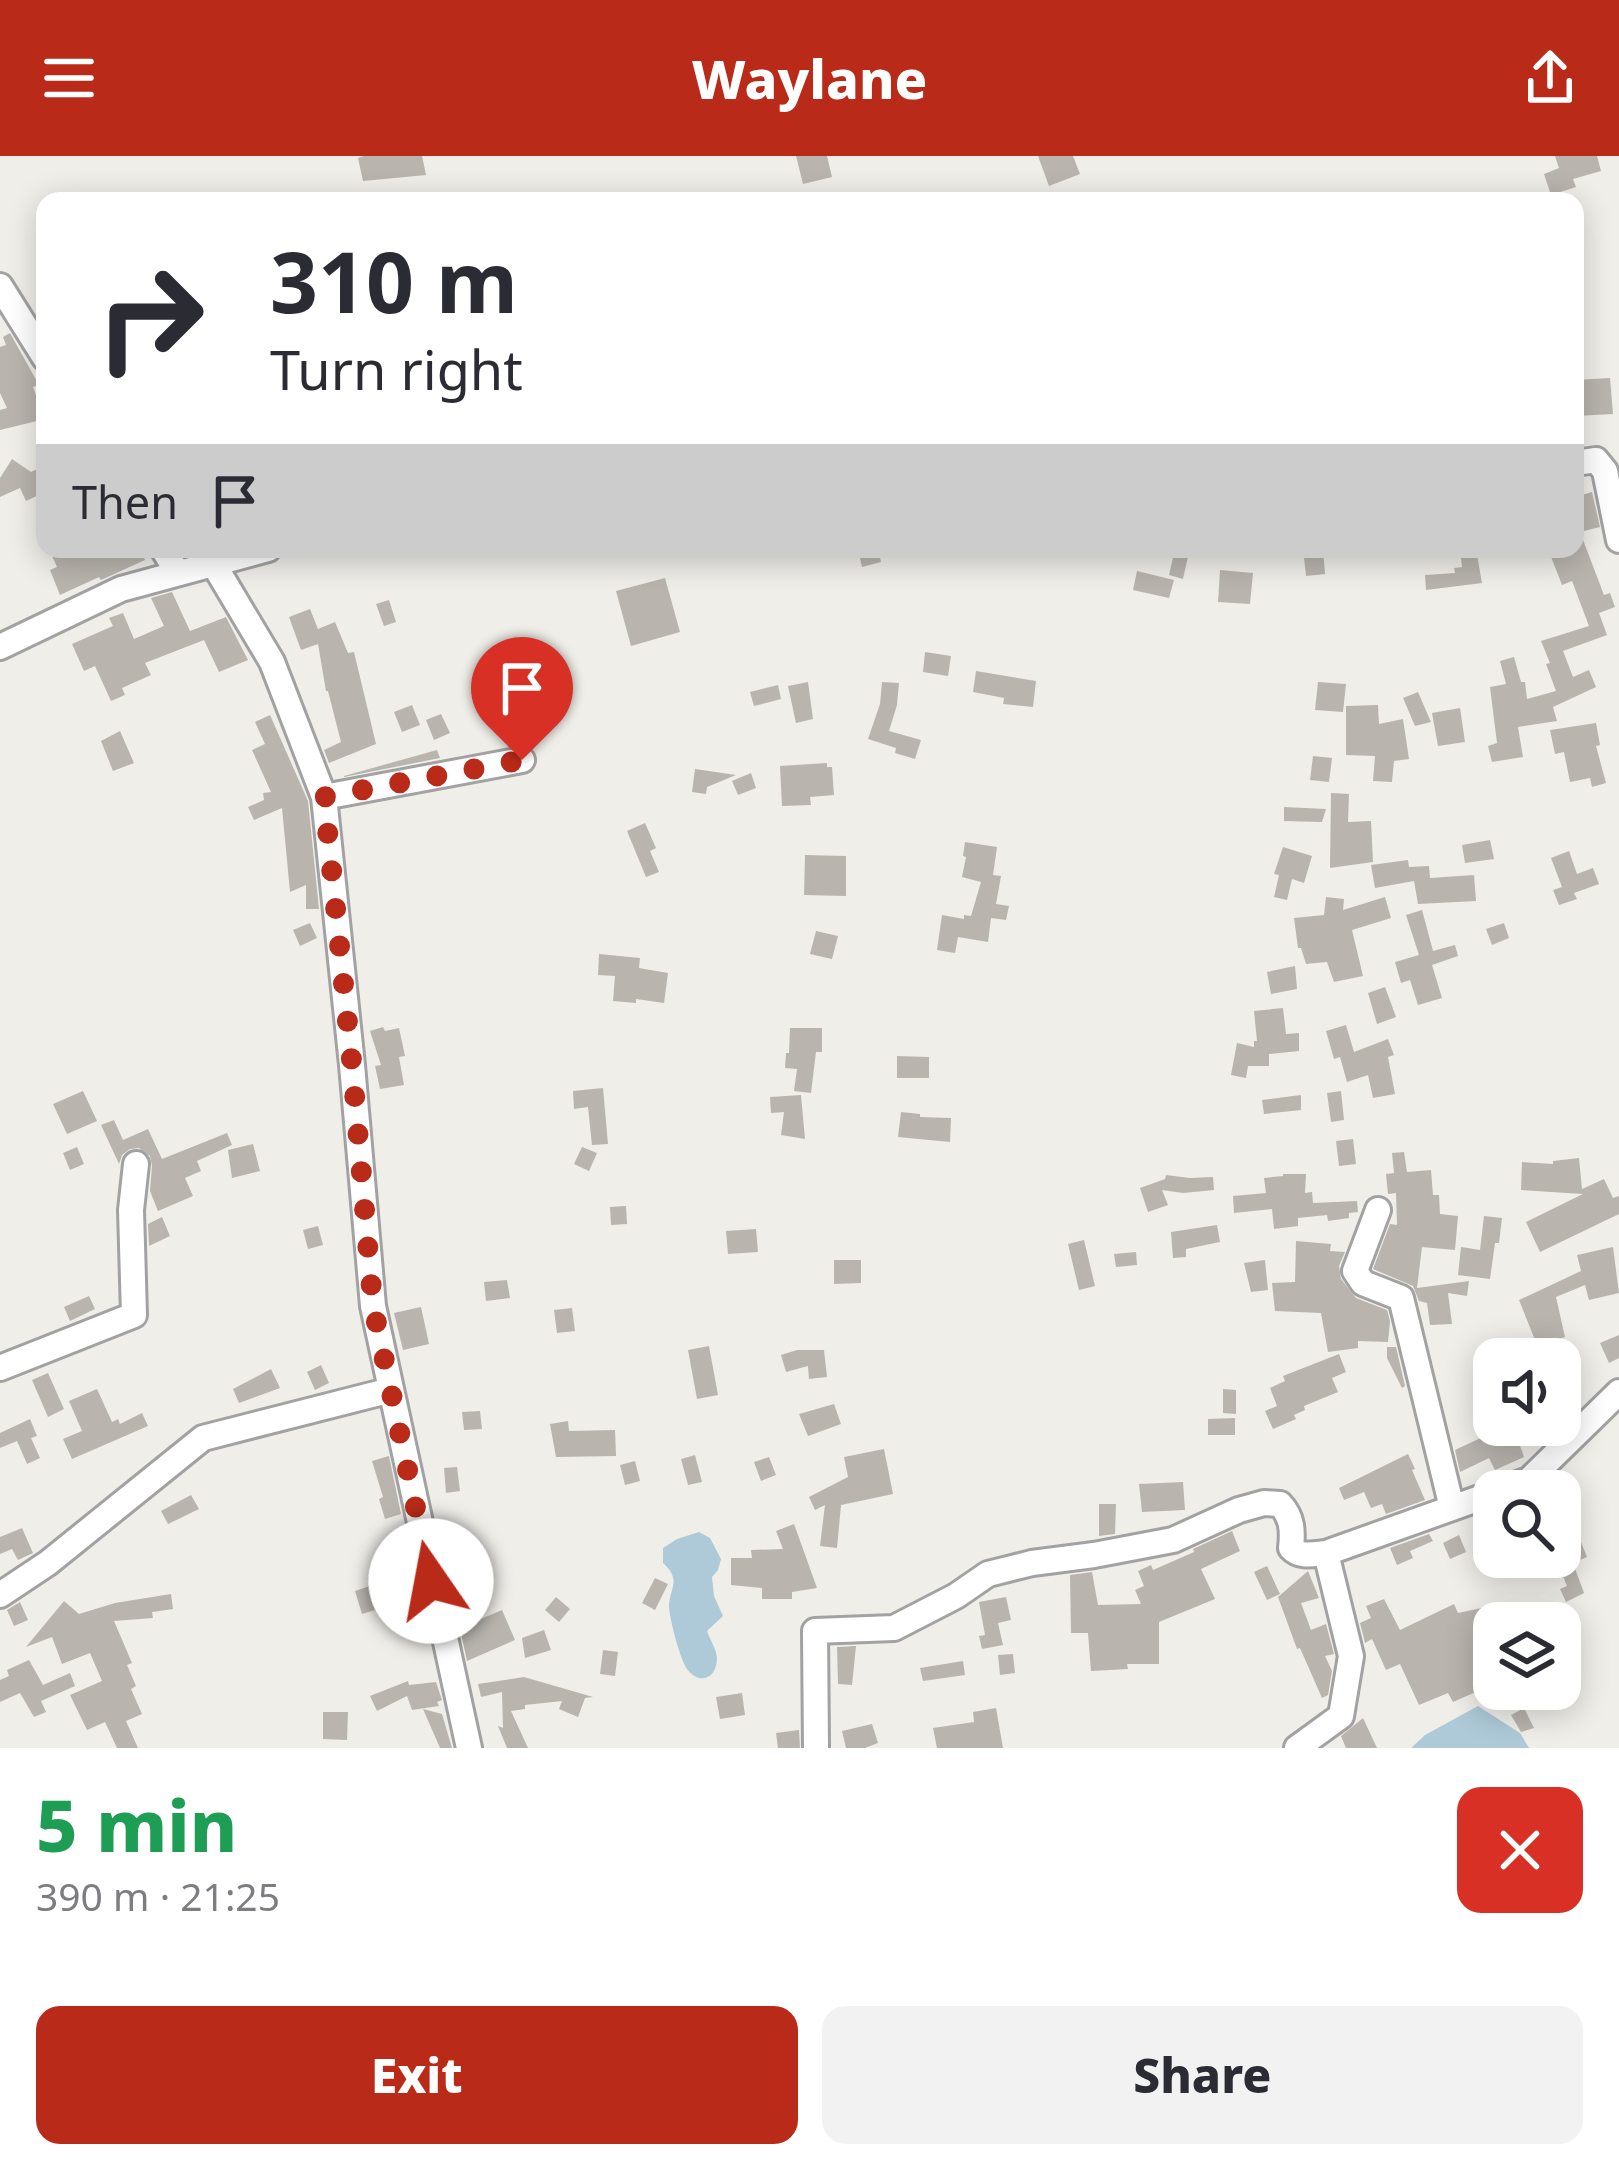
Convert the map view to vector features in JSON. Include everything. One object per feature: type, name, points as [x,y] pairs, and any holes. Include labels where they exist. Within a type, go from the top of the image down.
[{"type":"street","points":[[0,286],[36,344]]},
{"type":"street","points":[[1584,462],[1596,460],[1605,471],[1619,540]]},
{"type":"street","points":[[169,558],[178,573]]},
{"type":"street","points":[[0,647],[121,589],[233,558]]},
{"type":"street","points":[[213,563],[272,662],[324,797],[373,1306],[469,1748]]},
{"type":"street","points":[[324,797],[522,760]]},
{"type":"street","points":[[0,1368],[134,1315],[131,1210],[136,1163]]},
{"type":"street","points":[[1378,1210],[1355,1271],[1363,1283],[1401,1298],[1452,1508]]},
{"type":"street","points":[[0,1595],[48,1563],[203,1438],[391,1390]]},
{"type":"street","points":[[1539,1470],[1619,1392]]},
{"type":"street","points":[[816,1748],[815,1631],[894,1628],[988,1574],[1174,1540],[1264,1503],[1280,1504],[1288,1512],[1291,1548],[1298,1554],[1326,1553],[1473,1500]]},
{"type":"street","points":[[1297,1748],[1341,1716],[1351,1656],[1326,1553]]},
{"type":"water","points":[[699,1532],[710,1538],[721,1559],[712,1577],[723,1616],[707,1631],[717,1658],[711,1675],[702,1678],[687,1669],[678,1648],[669,1605],[673,1578],[663,1563],[663,1548]]},
{"type":"water","points":[[1473,1709],[1484,1710],[1520,1733],[1529,1748],[1411,1748]]},
{"type":"building","points":[[422,156],[426,175],[363,181],[358,158]]},
{"type":"building","points":[[796,156],[827,156],[832,177],[803,184]]},
{"type":"building","points":[[1038,156],[1073,156],[1080,174],[1049,186]]},
{"type":"building","points":[[1555,156],[1597,156],[1601,171],[1573,179],[1576,187],[1550,192],[1544,174],[1559,168]]},
{"type":"building","points":[[10,333],[36,380],[36,421],[0,430],[0,410],[7,408],[0,393],[3,337]]},
{"type":"building","points":[[1610,378],[1613,414],[1584,416],[1584,379]]},
{"type":"building","points":[[12,459],[31,472],[36,470],[36,496],[26,501],[20,488],[0,497],[0,478]]},
{"type":"building","points":[[1592,492],[1600,527],[1584,531],[1584,494]]},
{"type":"building","points":[[1584,542],[1604,595],[1610,593],[1615,607],[1599,613],[1607,635],[1563,651],[1573,677],[1589,670],[1596,687],[1553,707],[1557,721],[1518,727],[1523,757],[1492,762],[1488,746],[1497,743],[1490,687],[1506,684],[1500,661],[1514,657],[1527,699],[1556,691],[1541,641],[1589,626],[1572,581],[1562,585],[1552,558],[1584,558]]},
{"type":"building","points":[[53,558],[145,560],[60,595],[50,570],[57,567]]},
{"type":"building","points":[[860,558],[880,558],[881,562],[862,567]]},
{"type":"building","points":[[1173,558],[1188,558],[1183,579],[1169,575]]},
{"type":"building","points":[[1304,558],[1324,558],[1325,574],[1306,576]]},
{"type":"building","points":[[1461,558],[1478,558],[1482,583],[1426,590],[1425,575],[1455,573],[1454,568],[1462,567]]},
{"type":"building","points":[[1220,570],[1253,573],[1250,604],[1218,602]]},
{"type":"building","points":[[1137,571],[1174,580],[1169,598],[1133,590]]},
{"type":"building","points":[[665,578],[680,632],[631,646],[616,591]]},
{"type":"building","points":[[172,592],[190,631],[226,617],[248,660],[219,672],[204,640],[145,663],[151,675],[122,688],[125,695],[111,701],[95,666],[84,671],[72,644],[113,626],[109,618],[123,613],[134,639],[164,626],[151,598]]},
{"type":"building","points":[[389,600],[396,622],[384,626],[376,604]]},
{"type":"building","points":[[310,609],[318,629],[335,622],[348,653],[354,652],[376,744],[329,763],[324,750],[341,742],[318,644],[301,650],[289,617]]},
{"type":"building","points":[[925,652],[951,656],[948,676],[923,672]]},
{"type":"building","points":[[976,671],[1036,681],[1033,707],[1003,704],[1004,698],[973,692]]},
{"type":"building","points":[[808,682],[813,719],[796,723],[788,686]]},
{"type":"building","points":[[882,682],[899,683],[889,731],[921,740],[915,759],[868,739]]},
{"type":"building","points":[[1318,682],[1346,684],[1343,712],[1315,710]]},
{"type":"building","points":[[778,685],[781,699],[754,706],[750,692]]},
{"type":"building","points":[[1418,692],[1431,722],[1415,726],[1403,698]]},
{"type":"building","points":[[412,705],[420,725],[402,732],[394,712]]},
{"type":"building","points":[[1378,705],[1379,724],[1403,719],[1409,759],[1394,761],[1392,782],[1373,781],[1375,756],[1346,755],[1346,706]]},
{"type":"building","points":[[1460,708],[1465,742],[1438,746],[1432,713]]},
{"type":"building","points":[[441,714],[450,733],[434,740],[426,720]]},
{"type":"building","points":[[270,715],[308,801],[319,909],[306,909],[306,885],[290,892],[282,808],[254,820],[248,807],[271,792],[252,750],[265,744],[255,722]]},
{"type":"building","points":[[1596,723],[1600,745],[1596,746],[1606,783],[1592,787],[1590,778],[1570,782],[1564,752],[1555,754],[1550,730]]},
{"type":"building","points":[[120,731],[134,763],[113,771],[101,741]]},
{"type":"building","points":[[437,750],[440,758],[344,777],[344,776]]},
{"type":"building","points":[[1313,756],[1332,758],[1329,782],[1310,780]]},
{"type":"building","points":[[827,763],[832,767],[834,795],[810,797],[811,805],[782,806],[780,766]]},
{"type":"building","points":[[695,769],[736,775],[707,787],[706,794],[692,792]]},
{"type":"building","points":[[751,773],[756,788],[738,795],[732,781]]},
{"type":"building","points":[[1331,793],[1349,794],[1348,822],[1371,821],[1373,862],[1330,868]]},
{"type":"building","points":[[1284,807],[1326,809],[1322,822],[1284,821]]},
{"type":"building","points":[[645,823],[656,848],[650,851],[659,872],[646,877],[627,831]]},
{"type":"building","points":[[1490,840],[1494,859],[1465,863],[1462,845]]},
{"type":"building","points":[[965,842],[997,847],[993,875],[1001,876],[996,904],[1009,906],[1006,920],[991,918],[988,942],[958,937],[955,953],[937,950],[942,915],[971,916],[981,882],[962,877]]},
{"type":"building","points":[[1283,847],[1312,856],[1304,883],[1292,879],[1287,900],[1274,897],[1279,875],[1274,874]]},
{"type":"building","points":[[1569,851],[1577,874],[1593,868],[1599,884],[1574,893],[1577,899],[1559,905],[1553,890],[1562,887],[1551,858]]},
{"type":"building","points":[[805,855],[846,856],[846,896],[804,895]]},
{"type":"building","points":[[1408,860],[1409,867],[1429,866],[1430,878],[1474,875],[1476,901],[1418,904],[1414,881],[1375,888],[1371,865]]},
{"type":"building","points":[[1326,897],[1344,899],[1343,910],[1385,897],[1391,918],[1352,930],[1363,976],[1334,982],[1327,962],[1306,964],[1298,948],[1294,918],[1324,915]]},
{"type":"building","points":[[1422,910],[1433,951],[1455,945],[1458,956],[1432,965],[1442,998],[1418,1005],[1410,980],[1401,983],[1395,962],[1419,955],[1406,915]]},
{"type":"building","points":[[310,923],[317,938],[300,946],[293,930]]},
{"type":"building","points":[[1504,923],[1509,938],[1492,945],[1486,929]]},
{"type":"building","points":[[816,931],[838,936],[832,959],[810,954]]},
{"type":"building","points":[[599,954],[640,958],[639,968],[668,973],[664,1003],[613,1001],[615,976],[598,975]]},
{"type":"building","points":[[1295,966],[1297,989],[1271,994],[1267,972]]},
{"type":"building","points":[[1385,987],[1396,1017],[1377,1024],[1368,993]]},
{"type":"building","points":[[1283,1008],[1286,1034],[1299,1033],[1299,1051],[1269,1054],[1269,1066],[1248,1066],[1246,1078],[1231,1075],[1237,1043],[1254,1047],[1257,1041],[1254,1011]]},
{"type":"building","points":[[1346,1025],[1354,1052],[1388,1039],[1394,1055],[1388,1057],[1395,1094],[1373,1098],[1368,1075],[1347,1082],[1326,1031]]},
{"type":"building","points":[[383,1027],[385,1031],[399,1028],[404,1085],[380,1089],[375,1066],[381,1065],[370,1031]]},
{"type":"building","points":[[790,1028],[822,1028],[822,1052],[816,1052],[811,1093],[794,1091],[797,1069],[785,1068]]},
{"type":"building","points":[[897,1056],[929,1057],[929,1078],[897,1078]]},
{"type":"building","points":[[603,1088],[608,1144],[592,1145],[588,1107],[574,1109],[573,1091]]},
{"type":"building","points":[[83,1091],[97,1121],[67,1134],[53,1104]]},
{"type":"building","points":[[1341,1091],[1344,1120],[1331,1122],[1327,1093]]},
{"type":"building","points":[[801,1095],[805,1139],[781,1135],[784,1112],[771,1113],[770,1097]]},
{"type":"building","points":[[1301,1095],[1301,1110],[1264,1114],[1262,1100]]},
{"type":"building","points":[[901,1112],[951,1118],[950,1142],[898,1137]]},
{"type":"building","points":[[114,1120],[123,1140],[148,1129],[162,1159],[227,1133],[232,1145],[197,1161],[201,1171],[185,1178],[193,1196],[158,1211],[150,1191],[150,1156],[139,1148],[130,1149],[119,1164],[101,1125]]},
{"type":"building","points":[[1353,1139],[1356,1164],[1339,1166],[1336,1141]]},
{"type":"building","points":[[253,1144],[260,1171],[232,1178],[228,1150]]},
{"type":"building","points":[[77,1147],[84,1164],[70,1170],[63,1153]]},
{"type":"building","points":[[582,1147],[597,1153],[589,1171],[574,1164]]},
{"type":"building","points":[[1404,1152],[1407,1172],[1431,1170],[1440,1214],[1458,1216],[1455,1250],[1422,1247],[1417,1288],[1469,1281],[1467,1296],[1448,1293],[1452,1324],[1430,1325],[1427,1303],[1419,1301],[1413,1286],[1373,1269],[1390,1224],[1397,1225],[1396,1193],[1388,1194],[1386,1174],[1394,1173],[1392,1153]]},
{"type":"building","points":[[1579,1158],[1582,1189],[1604,1179],[1613,1198],[1619,1196],[1619,1214],[1540,1252],[1526,1222],[1583,1194],[1521,1190],[1522,1162],[1553,1164]]},
{"type":"building","points":[[1306,1174],[1305,1193],[1312,1192],[1313,1203],[1357,1201],[1358,1212],[1328,1221],[1327,1215],[1298,1218],[1298,1226],[1274,1229],[1272,1209],[1234,1213],[1233,1196],[1266,1193],[1264,1178]]},
{"type":"building","points":[[1166,1175],[1213,1177],[1214,1190],[1162,1190],[1168,1205],[1148,1212],[1140,1188]]},
{"type":"building","points":[[626,1206],[627,1224],[611,1225],[610,1207]]},
{"type":"building","points":[[1484,1216],[1502,1218],[1490,1279],[1458,1275],[1461,1247],[1480,1250]]},
{"type":"building","points":[[162,1217],[170,1236],[149,1246],[148,1224]]},
{"type":"building","points":[[1217,1225],[1220,1242],[1186,1249],[1186,1257],[1173,1258],[1171,1232]]},
{"type":"building","points":[[318,1226],[323,1245],[308,1249],[303,1230]]},
{"type":"building","points":[[756,1229],[758,1252],[728,1254],[726,1231]]},
{"type":"building","points":[[1084,1240],[1095,1286],[1079,1290],[1068,1244]]},
{"type":"building","points":[[1296,1241],[1331,1244],[1330,1251],[1345,1252],[1339,1266],[1341,1279],[1356,1298],[1387,1310],[1388,1342],[1358,1341],[1358,1348],[1328,1352],[1321,1313],[1275,1311],[1272,1283],[1295,1282]]},
{"type":"building","points":[[1613,1247],[1619,1293],[1589,1300],[1585,1285],[1556,1297],[1565,1337],[1534,1338],[1519,1300],[1581,1271],[1577,1255]]},
{"type":"building","points":[[1136,1252],[1137,1265],[1116,1267],[1114,1254]]},
{"type":"building","points":[[834,1260],[861,1260],[861,1283],[834,1284]]},
{"type":"building","points":[[1265,1260],[1268,1290],[1251,1292],[1244,1263]]},
{"type":"building","points":[[507,1280],[510,1298],[486,1301],[484,1282]]},
{"type":"building","points":[[89,1296],[95,1309],[70,1321],[64,1307]]},
{"type":"building","points":[[421,1307],[429,1344],[403,1350],[394,1313]]},
{"type":"building","points":[[572,1308],[575,1331],[557,1333],[554,1310]]},
{"type":"building","points":[[1619,1335],[1619,1358],[1609,1363],[1600,1343]]},
{"type":"building","points":[[709,1346],[718,1395],[697,1399],[688,1350]]},
{"type":"building","points":[[1387,1347],[1396,1347],[1402,1388],[1387,1358]]},
{"type":"building","points":[[824,1350],[827,1377],[809,1379],[808,1366],[786,1372],[781,1355]]},
{"type":"building","points":[[1339,1354],[1346,1372],[1332,1378],[1338,1392],[1304,1406],[1305,1410],[1294,1415],[1296,1419],[1273,1429],[1265,1411],[1277,1406],[1270,1388],[1285,1381],[1283,1376]]},
{"type":"building","points":[[321,1365],[329,1383],[315,1390],[307,1372]]},
{"type":"building","points":[[271,1369],[280,1388],[239,1403],[233,1389]]},
{"type":"building","points":[[48,1373],[64,1409],[48,1417],[32,1380]]},
{"type":"building","points":[[97,1389],[112,1422],[118,1419],[120,1424],[142,1413],[148,1426],[72,1459],[63,1439],[82,1431],[69,1401]]},
{"type":"building","points":[[1223,1389],[1236,1390],[1236,1414],[1223,1413]]},
{"type":"building","points":[[834,1404],[841,1424],[808,1436],[799,1414]]},
{"type":"building","points":[[480,1411],[482,1429],[464,1430],[462,1412]]},
{"type":"building","points":[[1235,1418],[1235,1435],[1208,1435],[1208,1419]]},
{"type":"building","points":[[30,1419],[37,1436],[31,1438],[40,1458],[27,1464],[17,1441],[0,1448],[0,1433]]},
{"type":"building","points":[[568,1421],[569,1431],[615,1430],[616,1456],[556,1457],[550,1424]]},
{"type":"building","points":[[1473,1442],[1473,1446],[1520,1446],[1524,1457],[1495,1470],[1489,1458],[1460,1472],[1455,1450]]},
{"type":"building","points":[[884,1449],[893,1494],[841,1505],[837,1548],[820,1546],[825,1505],[815,1510],[809,1497],[848,1477],[844,1457]]},
{"type":"building","points":[[1408,1454],[1425,1500],[1386,1514],[1382,1504],[1371,1508],[1364,1492],[1344,1500],[1339,1488]]},
{"type":"building","points":[[695,1455],[702,1482],[688,1485],[681,1459]]},
{"type":"building","points":[[389,1456],[401,1514],[385,1519],[372,1461]]},
{"type":"building","points":[[769,1457],[776,1475],[761,1481],[754,1462]]},
{"type":"building","points":[[635,1461],[640,1481],[625,1485],[620,1465]]},
{"type":"building","points":[[457,1467],[460,1491],[446,1493],[444,1468]]},
{"type":"building","points":[[1183,1482],[1185,1510],[1142,1512],[1139,1484]]},
{"type":"building","points":[[191,1495],[199,1509],[168,1524],[161,1511]]},
{"type":"building","points":[[1099,1504],[1116,1504],[1115,1534],[1099,1536]]},
{"type":"building","points":[[794,1524],[817,1588],[792,1592],[792,1599],[762,1599],[762,1588],[731,1585],[731,1558],[752,1558],[751,1550],[783,1549],[776,1531]]},
{"type":"building","points":[[22,1528],[33,1553],[18,1560],[12,1549],[0,1554],[0,1537]]},
{"type":"building","points":[[1232,1531],[1240,1551],[1201,1569],[1215,1599],[1159,1622],[1159,1664],[1091,1671],[1088,1633],[1071,1633],[1070,1575],[1092,1572],[1098,1605],[1141,1604],[1135,1590],[1144,1586],[1138,1571],[1151,1565],[1153,1570]]},
{"type":"building","points":[[1429,1534],[1433,1541],[1410,1551],[1413,1558],[1397,1565],[1390,1548]]},
{"type":"building","points":[[1459,1535],[1466,1552],[1450,1559],[1443,1543]]},
{"type":"building","points":[[406,1561],[412,1584],[371,1600],[375,1610],[362,1614],[355,1591],[373,1585],[370,1577],[386,1567]]},
{"type":"building","points":[[1267,1566],[1280,1594],[1267,1600],[1254,1572]]},
{"type":"building","points":[[1308,1571],[1319,1598],[1301,1603],[1311,1630],[1326,1624],[1334,1654],[1325,1656],[1332,1671],[1328,1695],[1322,1698],[1278,1597]]},
{"type":"building","points":[[655,1578],[668,1584],[655,1610],[642,1603]]},
{"type":"building","points":[[1564,1578],[1578,1578],[1584,1593],[1566,1602],[1560,1589],[1567,1586]]},
{"type":"building","points":[[171,1594],[173,1609],[152,1612],[153,1618],[114,1621],[132,1663],[127,1665],[136,1686],[131,1689],[142,1714],[126,1721],[138,1748],[117,1748],[105,1722],[87,1730],[70,1695],[102,1681],[90,1653],[62,1664],[52,1637],[26,1647],[64,1601],[79,1614]]},
{"type":"building","points":[[556,1597],[570,1609],[559,1622],[545,1610]]},
{"type":"building","points":[[1006,1597],[1011,1620],[998,1623],[1003,1645],[982,1649],[979,1636],[985,1635],[979,1602]]},
{"type":"building","points":[[1384,1599],[1400,1630],[1454,1604],[1458,1613],[1473,1610],[1473,1693],[1453,1702],[1448,1693],[1419,1705],[1400,1664],[1386,1670],[1372,1639],[1365,1643],[1360,1623],[1371,1618],[1366,1606]]},
{"type":"building","points":[[20,1602],[28,1620],[14,1626],[7,1610]]},
{"type":"building","points":[[502,1610],[515,1640],[467,1661],[460,1628]]},
{"type":"building","points":[[544,1630],[551,1650],[525,1658],[522,1638]]},
{"type":"building","points":[[856,1646],[852,1685],[838,1684],[837,1647]]},
{"type":"building","points":[[603,1650],[618,1652],[615,1676],[600,1674]]},
{"type":"building","points":[[1013,1654],[1015,1673],[1000,1675],[998,1655]]},
{"type":"building","points":[[29,1660],[43,1685],[70,1673],[75,1686],[41,1701],[46,1712],[34,1717],[20,1693],[0,1702],[0,1680],[9,1676],[7,1670]]},
{"type":"building","points":[[963,1661],[965,1675],[923,1681],[920,1668]]},
{"type":"building","points":[[524,1677],[593,1697],[585,1698],[578,1717],[559,1709],[562,1701],[511,1711],[528,1748],[507,1748],[498,1726],[503,1728],[502,1692],[481,1697],[478,1684]]},
{"type":"building","points":[[408,1681],[409,1685],[436,1682],[442,1700],[439,1706],[412,1710],[407,1696],[377,1711],[370,1696]]},
{"type":"building","points":[[742,1693],[745,1715],[720,1719],[716,1697]]},
{"type":"building","points":[[996,1708],[1003,1748],[937,1748],[933,1728],[974,1722],[973,1712]]},
{"type":"building","points":[[423,1709],[442,1714],[452,1748],[440,1748]]},
{"type":"building","points":[[1525,1710],[1534,1728],[1521,1732],[1511,1715]]},
{"type":"building","points":[[323,1712],[348,1712],[347,1740],[323,1739]]},
{"type":"building","points":[[1363,1718],[1377,1748],[1346,1748],[1341,1736]]},
{"type":"building","points":[[872,1724],[878,1743],[846,1748],[842,1731]]},
{"type":"building","points":[[799,1730],[800,1748],[778,1748],[776,1733]]},
{"type":"route","points":[[431,1581],[373,1306],[324,797],[522,760]]}]
